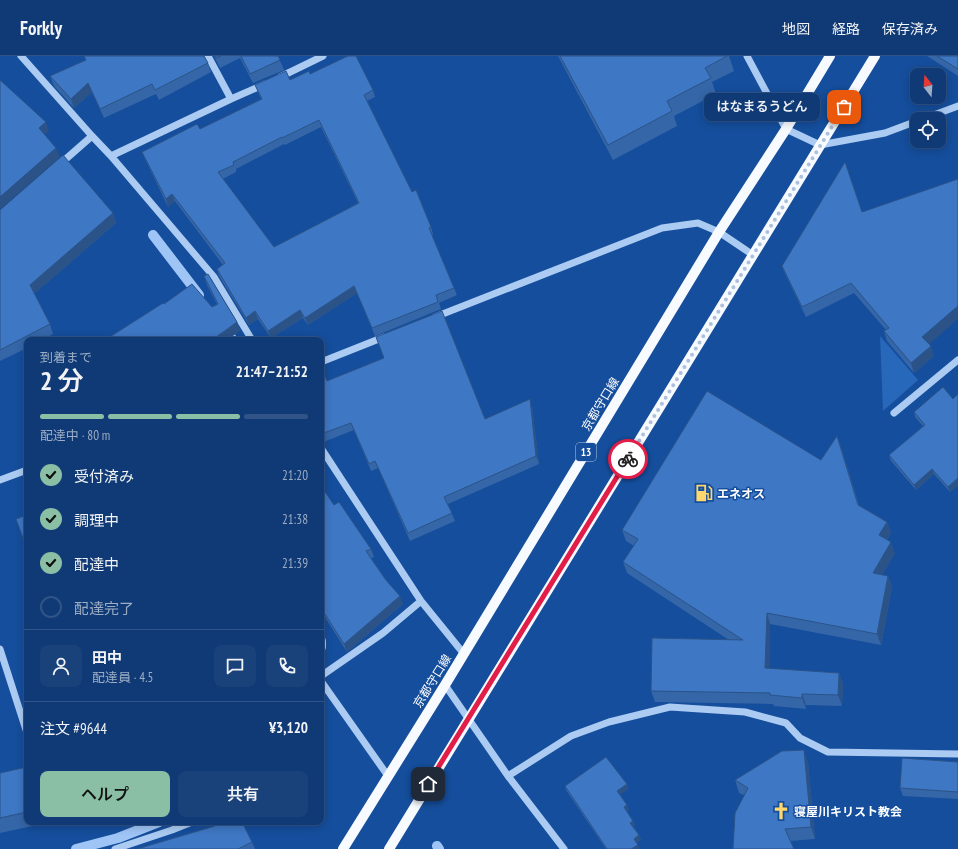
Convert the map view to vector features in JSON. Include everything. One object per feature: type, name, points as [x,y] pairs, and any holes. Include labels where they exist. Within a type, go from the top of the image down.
[{"type":"main road","name":"京都守口線","points":[[343,849],[464,654],[719,232],[786,129],[830,56]]},
{"type":"main road","points":[[389,849],[875,56]]},
{"type":"street","points":[[22,56],[111,156],[214,277],[250,337]]},
{"type":"street","points":[[208,56],[231,98]]},
{"type":"street","points":[[111,156],[231,98],[323,56]]},
{"type":"street","points":[[747,56],[786,129],[820,145],[885,133],[910,124]]},
{"type":"street","points":[[942,112],[958,106]]},
{"type":"street","points":[[52,171],[92,136]]},
{"type":"street","points":[[426,321],[662,228],[698,224],[719,232],[753,255]]},
{"type":"street","points":[[324,361],[390,335]]},
{"type":"street","points":[[894,413],[958,360]]},
{"type":"street","points":[[324,453],[421,601],[464,654]]},
{"type":"street","points":[[0,480],[24,471]]},
{"type":"street","points":[[324,674],[383,633],[421,601]]},
{"type":"street","points":[[0,649],[24,724]]},
{"type":"street","points":[[324,685],[388,776]]},
{"type":"street","points":[[445,685],[508,776],[564,849]]},
{"type":"street","points":[[508,776],[571,736],[609,722],[670,707],[745,712],[786,722],[800,738],[828,752],[958,754]]},
{"type":"street","points":[[115,849],[184,825]]},
{"type":"shaded area","points":[[880,336],[918,380],[883,411]]},
{"type":"building","points":[[84,56],[204,56],[208,63],[155,90],[152,84],[100,109],[88,83],[71,99],[50,76],[86,60]]},
{"type":"building","points":[[241,56],[278,56],[280,60],[250,74]]},
{"type":"building","points":[[348,56],[356,56],[373,90],[364,95],[412,192],[416,190],[431,227],[429,228],[454,288],[436,295],[438,302],[372,328],[354,286],[305,318],[300,310],[268,331],[255,311],[246,318],[217,269],[225,263],[172,194],[166,199],[142,152],[197,124],[200,129],[262,99],[255,85],[286,71],[290,80],[309,71],[310,74]],"holes":[[[319,120],[359,203],[274,247],[218,172],[234,165],[233,162]]]},
{"type":"building","points":[[560,56],[727,56],[705,68],[711,78],[667,101],[672,111],[608,145]]},
{"type":"building","points":[[937,56],[958,56],[958,69]]},
{"type":"building","points":[[0,80],[46,122],[39,128],[56,148],[0,197]]},
{"type":"building","points":[[63,155],[113,213],[30,285],[50,324],[0,350],[0,210]]},
{"type":"building","points":[[845,162],[862,212],[958,179],[958,306],[922,337],[931,346],[911,363],[884,331],[889,328],[851,283],[802,307],[782,266]]},
{"type":"building","points":[[208,274],[237,322],[216,337],[110,337],[163,303],[164,304],[192,284],[212,307],[218,304],[204,276]]},
{"type":"building","points":[[442,311],[485,419],[530,399],[536,456],[444,497],[452,513],[408,533],[375,461],[369,464],[351,423],[324,433],[324,374],[327,381],[384,358],[376,337]]},
{"type":"building","points":[[943,387],[953,399],[958,394],[958,478],[948,487],[932,469],[914,485],[889,455],[925,425],[914,412]]},
{"type":"building","points":[[707,391],[821,460],[837,436],[858,505],[887,522],[879,535],[891,542],[873,573],[888,576],[877,634],[767,613],[765,668],[839,673],[838,695],[802,694],[802,698],[770,695],[770,693],[651,691],[652,638],[743,640],[623,562],[638,539],[622,530]]},
{"type":"building","points":[[324,490],[334,505],[339,502],[371,549],[366,551],[385,579],[400,596],[344,644],[324,613]]},
{"type":"building","points":[[24,516],[24,541],[16,519]]},
{"type":"building","points":[[804,750],[811,827],[785,829],[794,849],[733,849],[735,813],[748,788],[735,780],[782,751]]},
{"type":"building","points":[[606,757],[627,784],[617,791],[627,805],[624,807],[633,821],[630,823],[639,835],[634,839],[638,845],[631,849],[607,849],[565,786]]},
{"type":"building","points":[[902,758],[958,762],[958,792],[900,788]]},
{"type":"building","points":[[24,768],[24,813],[0,818],[0,773]]},
{"type":"building","points":[[244,825],[252,842],[238,849],[137,849],[215,826]]},
{"type":"waterway","points":[[153,235],[199,295]]},
{"type":"waterway","points":[[223,327],[231,337]]},
{"type":"waterway","points":[[76,849],[118,838],[151,825]]},
{"type":"way so far","points":[[628,459],[844,107]]},
{"type":"place","name":"はなまるうどん","points":[[844,107]]},
{"type":"place","name":"エネオス","points":[[704,493]]},
{"type":"place","name":"寝屋川キリスト教会","points":[[781,811]]},
{"type":"route","points":[[428,784],[628,459]]}]
